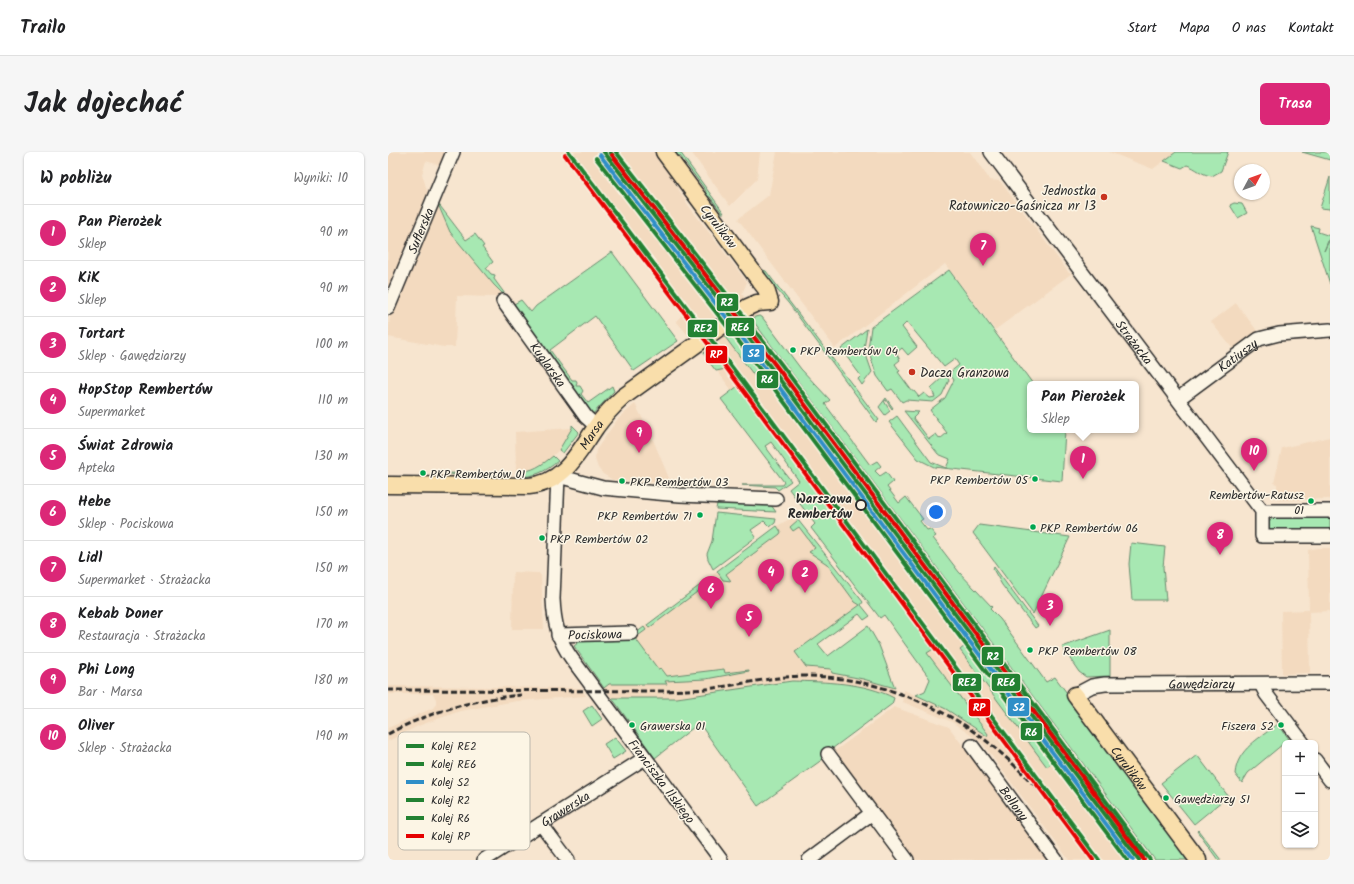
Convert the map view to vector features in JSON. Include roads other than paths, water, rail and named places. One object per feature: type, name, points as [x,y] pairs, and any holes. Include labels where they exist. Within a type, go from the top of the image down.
[{"type":"main road","name":"Cyrulików","points":[[664,152],[766,289],[770,302]]},
{"type":"main road","name":"Marsa","points":[[388,485],[529,486],[544,484],[558,476],[575,459],[596,426],[613,406],[634,388],[748,308],[757,303],[770,302]]},
{"type":"main road","name":"Cyrulików","points":[[1075,695],[1198,860]]},
{"type":"street","name":"Suflerska","points":[[388,308],[452,152]]},
{"type":"street","name":"Strażacka","points":[[991,152],[1262,511]]},
{"type":"street","name":"Kuglarska","points":[[503,301],[584,416],[596,426]]},
{"type":"street","name":"Katiuszy","points":[[1178,399],[1259,339],[1279,334],[1330,330]]},
{"type":"street","points":[[558,476],[603,488],[680,495],[776,499]]},
{"type":"street","name":"Franciszka Ilskiego","points":[[558,476],[553,599],[554,617],[558,635],[567,652],[721,860]]},
{"type":"street","points":[[1330,511],[1262,511],[1262,536],[1330,536]]},
{"type":"street","name":"Pociskowa","points":[[558,635],[631,633]]},
{"type":"street","name":"Gawędziarzy","points":[[1075,695],[1092,686],[1105,684],[1330,683]]},
{"type":"street","points":[[1261,684],[1266,694],[1301,740]]},
{"type":"street","name":"Bellony","points":[[972,746],[1056,860]]},
{"type":"street","points":[[828,754],[907,860]]},
{"type":"street","name":"Grawerska","points":[[530,831],[645,758]]},
{"type":"street","points":[[1318,764],[1330,780]]},
{"type":"street","points":[[809,860],[872,813]]},
{"type":"street","points":[[541,824],[568,860]]},
{"type":"street","name":"Grawerska","points":[[484,860],[500,850]]},
{"type":"railway","points":[[388,690],[667,691],[706,689],[795,676],[831,677],[855,681],[901,694],[923,703],[945,714],[984,739],[999,751],[1029,780],[1073,828],[1098,859]]},
{"type":"railway","points":[[388,734],[419,719],[469,703],[521,695]]},
{"type":"rail line","name":"RE2","points":[[569,152],[744,383],[1099,860]]},
{"type":"rail line","name":"RE6","points":[[604,152],[748,337],[1139,860]]},
{"type":"rail line","name":"R2","points":[[610,152],[752,334],[1143,857]]},
{"type":"rail line","name":"RE2","points":[[616,152],[781,364],[1150,860]]},
{"type":"rail line","name":"RP","points":[[565,155],[740,386],[1093,860]]},
{"type":"rail line","name":"S2","points":[[600,155],[744,340],[1133,860]]},
{"type":"rail line","name":"RP","points":[[612,155],[777,367],[1144,860]]},
{"type":"rail line","name":"R6","points":[[596,158],[740,343],[1127,860]]},
{"type":"place","name":"Jednostka Ratowniczo-Gaśnicza nr 13","points":[[1104,197]]},
{"type":"place","name":"Lidl","points":[[983,266]]},
{"type":"place","name":"PKP Rembertów 04","points":[[793,350]]},
{"type":"place","name":"Dacza Granzowa","points":[[912,372]]},
{"type":"place","name":"Phi Long","points":[[639,453]]},
{"type":"place","name":"Oliver","points":[[1254,471]]},
{"type":"place","name":"PKP Rembertów 01","points":[[423,473]]},
{"type":"place","name":"PKP Rembertów 05","points":[[1035,479]]},
{"type":"place","name":"Pan Pierożek","points":[[1083,479]]},
{"type":"place","name":"PKP Rembertów 03","points":[[622,481]]},
{"type":"place","name":"Rembertów-Ratusz 01","points":[[1311,501]]},
{"type":"place","name":"Warszawa Rembertów","points":[[861,505]]},
{"type":"place","name":"PKP Rembertów 71","points":[[700,515]]},
{"type":"place","name":"PKP Rembertów 06","points":[[1033,527]]},
{"type":"place","name":"PKP Rembertów 02","points":[[542,538]]},
{"type":"place","name":"Kebab Doner","points":[[1220,555]]},
{"type":"place","name":"HopStop Rembertów","points":[[771,592]]},
{"type":"place","name":"KiK","points":[[805,593]]},
{"type":"place","name":"Hebe","points":[[711,609]]},
{"type":"place","name":"Tortart","points":[[1050,626]]},
{"type":"place","name":"Świat Zdrowia","points":[[749,637]]},
{"type":"place","name":"PKP Rembertów 08","points":[[1030,650]]},
{"type":"place","name":"Grawerska 01","points":[[632,725]]},
{"type":"place","name":"Fiszera 52","points":[[1281,725]]},
{"type":"place","name":"Gawędziarzy 51","points":[[1166,798]]}]
